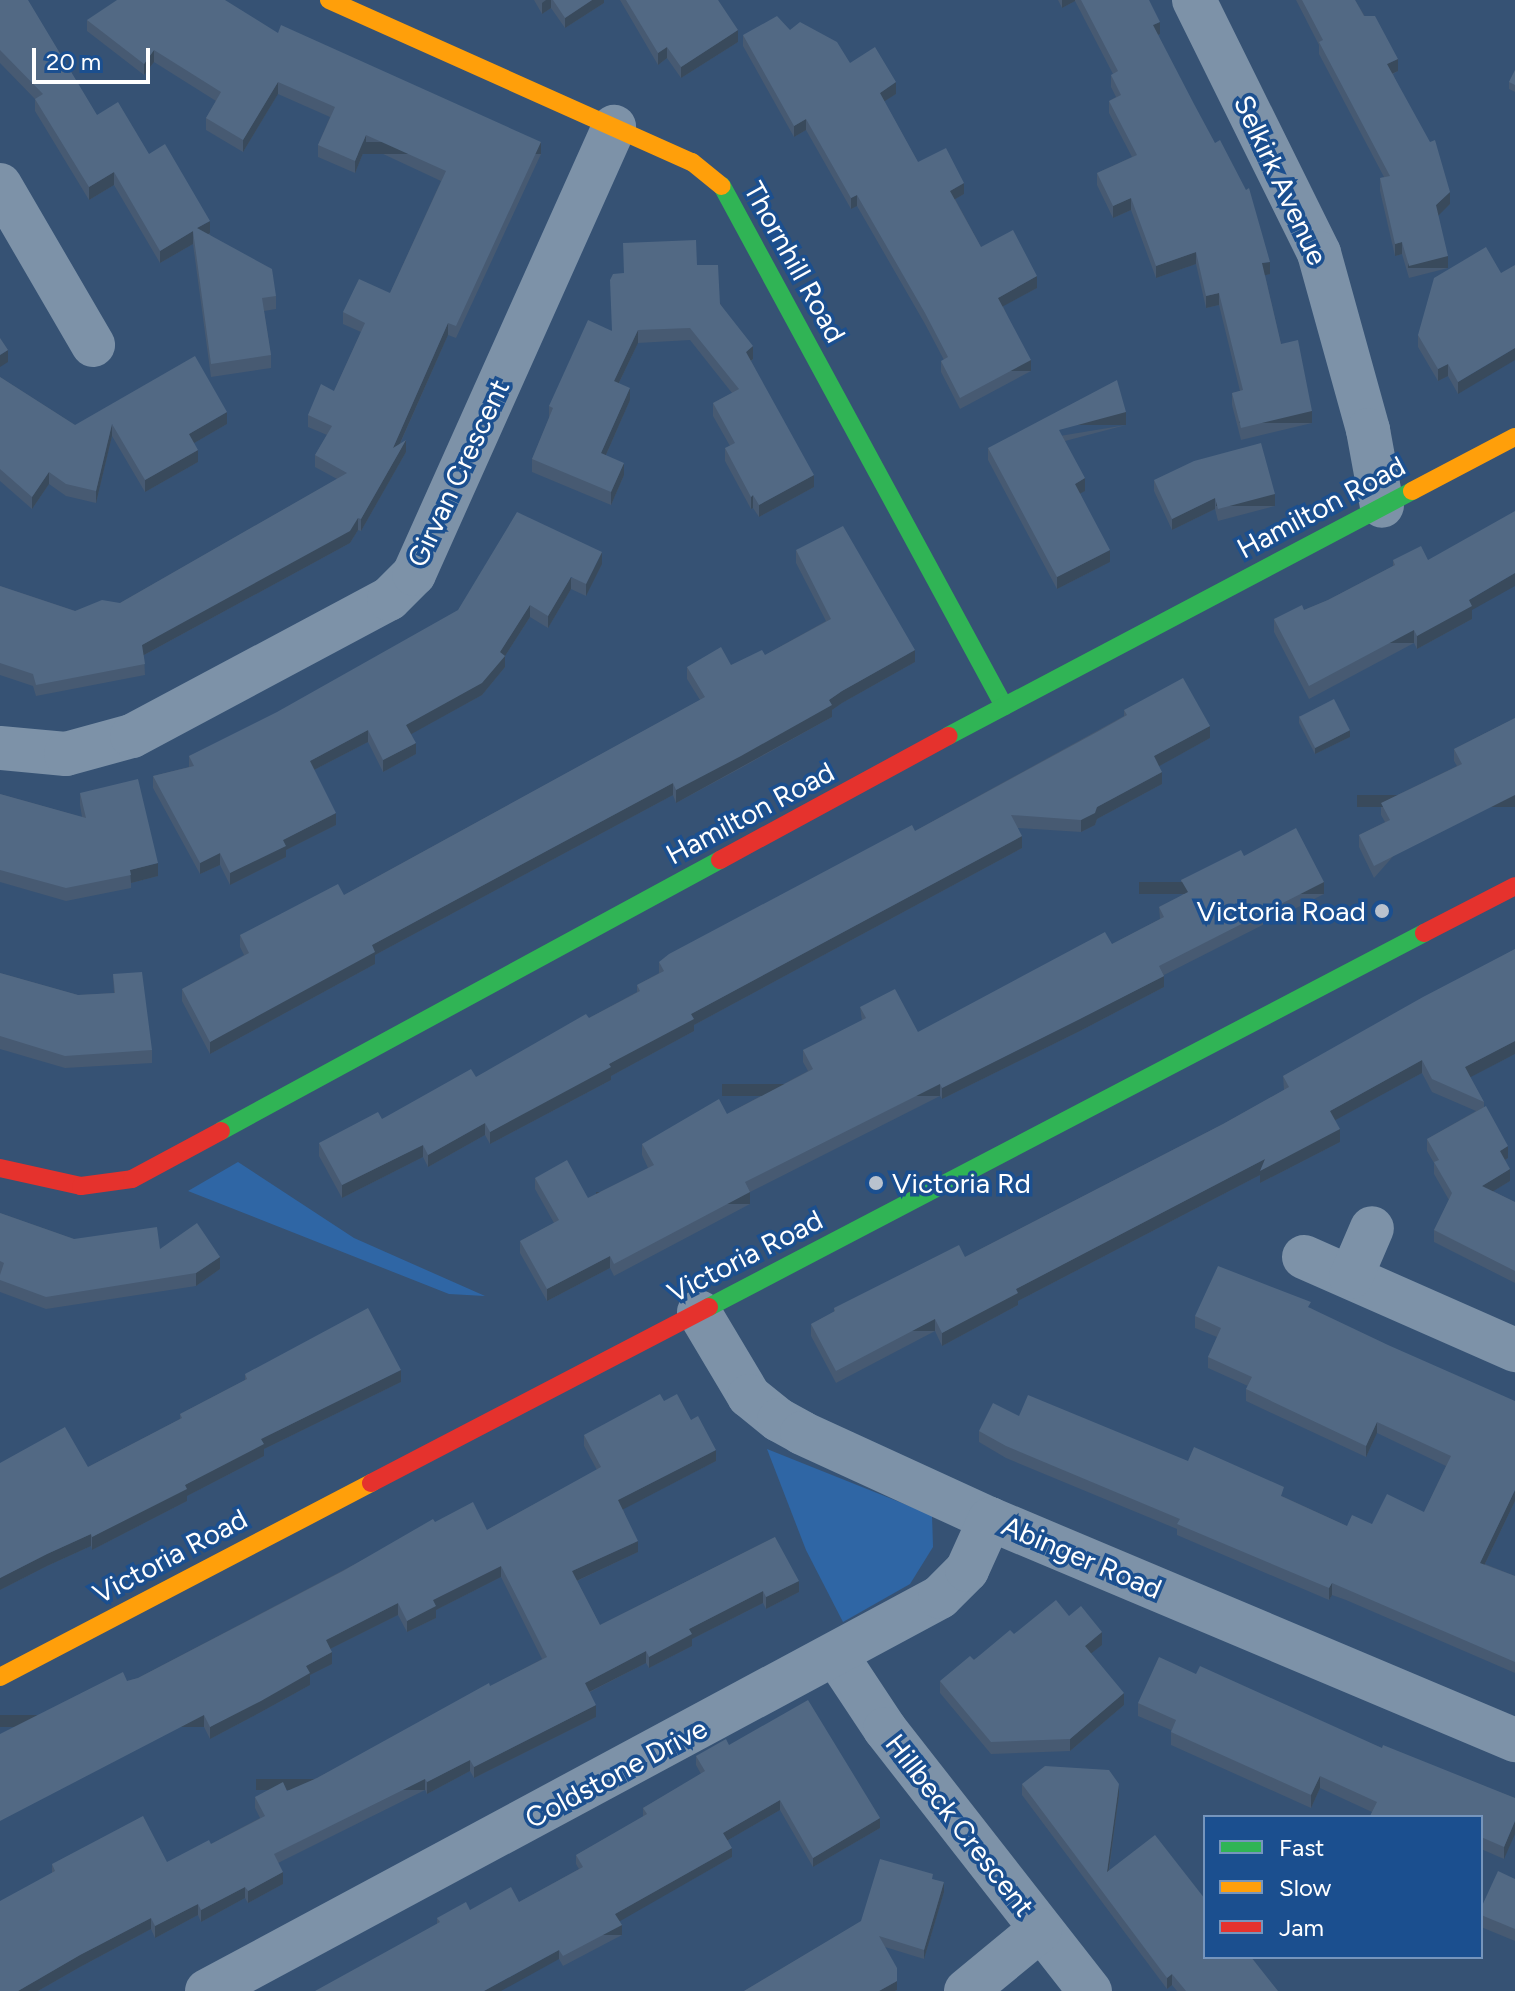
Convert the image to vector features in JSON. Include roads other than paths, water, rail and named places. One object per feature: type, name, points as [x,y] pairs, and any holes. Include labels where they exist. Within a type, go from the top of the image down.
[{"type":"street","name":"Thornhill Road","points":[[329,0],[692,162],[723,187],[1004,706]]},
{"type":"street","name":"Selkirk Avenue","points":[[1194,0],[1319,253],[1368,430],[1382,506]]},
{"type":"street","name":"Girvan Crescent","points":[[0,748],[66,754],[132,736],[389,599],[414,574],[614,127]]},
{"type":"street","points":[[0,185],[94,345]]},
{"type":"street","name":"Hamilton Road","points":[[0,1168],[81,1186],[132,1179],[1004,706],[1515,437]]},
{"type":"street","name":"Victoria Road","points":[[0,1677],[1515,886]]},
{"type":"street","points":[[1351,1277],[1372,1228]]},
{"type":"street","points":[[1304,1257],[1515,1350]]},
{"type":"street","name":"Abinger Road","points":[[699,1312],[737,1378],[763,1409],[802,1433],[990,1519],[1515,1740]]},
{"type":"street","name":"Coldstone Drive","points":[[207,1991],[836,1655],[948,1591],[967,1570],[990,1519]]},
{"type":"street","name":"Hillbeck Crescent","points":[[836,1655],[885,1729],[1090,1991]]},
{"type":"street","points":[[966,1991],[1040,1930]]},
{"type":"place","name":"Victoria Road","points":[[1382,911]]},
{"type":"place","name":"Victoria Rd","points":[[876,1183]]}]
